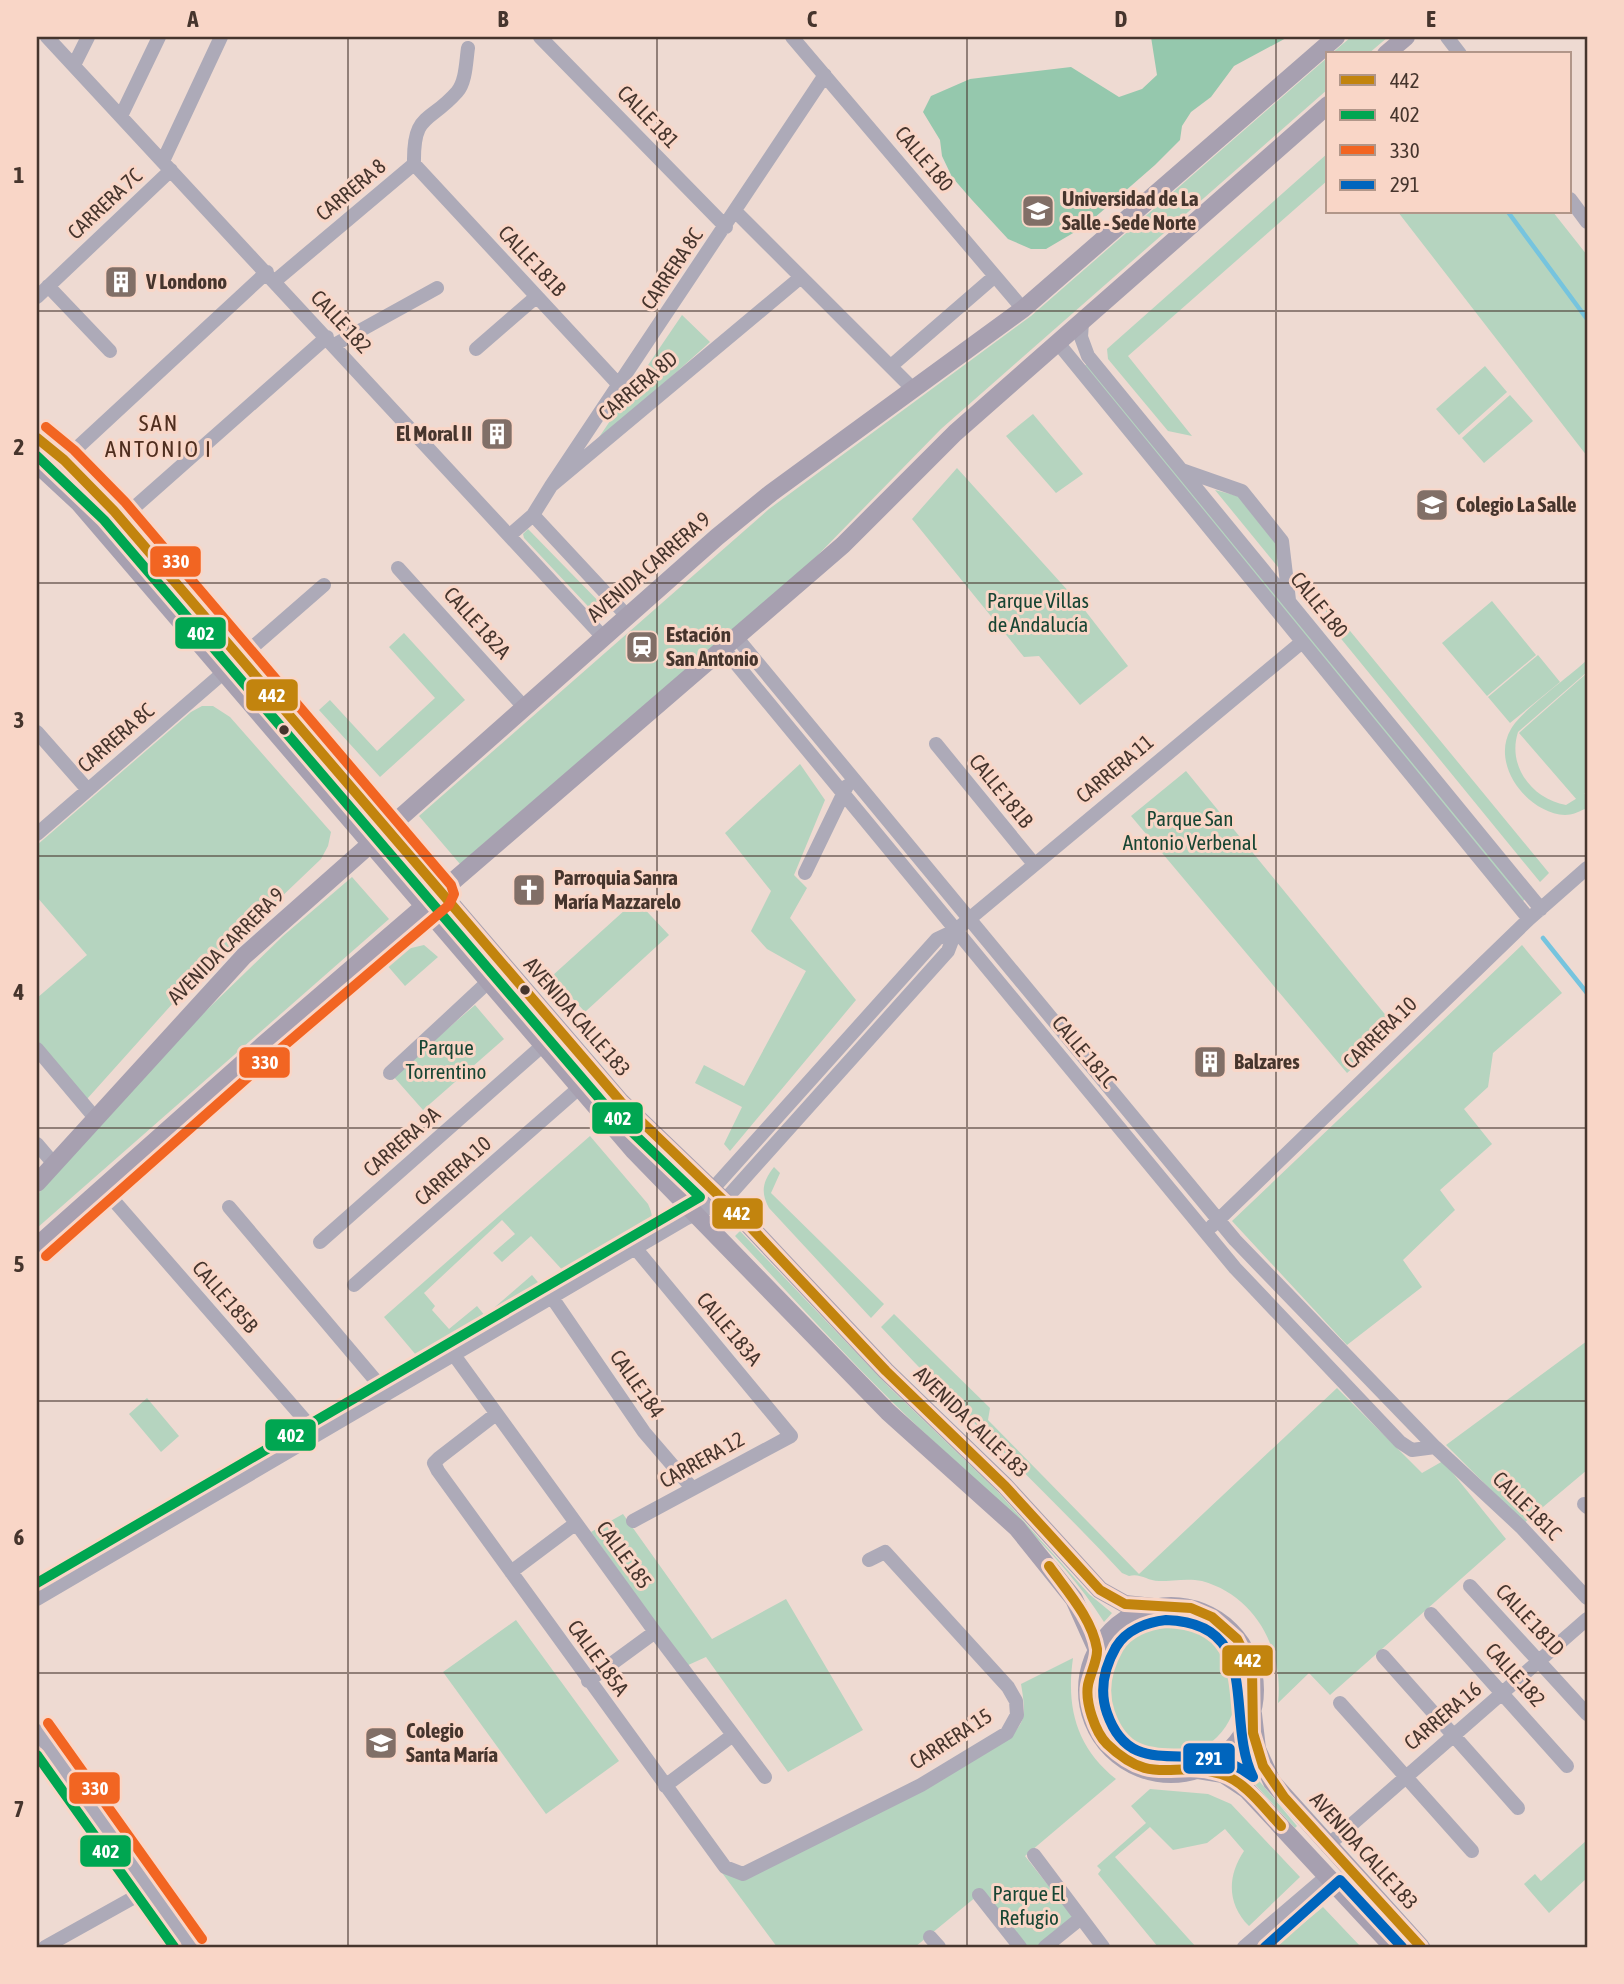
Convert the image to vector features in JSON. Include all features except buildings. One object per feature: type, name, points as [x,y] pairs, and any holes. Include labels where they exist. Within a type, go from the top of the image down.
[{"type":"main road","name":"AVENIDA CARRERA 9","points":[[37,1183],[244,956],[368,843],[771,493],[1023,309],[1336,37]]},
{"type":"main road","points":[[1388,52],[1406,37]]},
{"type":"main road","points":[[37,1246],[843,545],[956,433],[1326,107]]},
{"type":"main road","name":"AVENIDA CALLE 183","points":[[37,438],[64,460],[120,520],[384,830],[621,1102],[719,1195],[886,1371],[1005,1486],[1100,1590],[1125,1604],[1153,1607]]},
{"type":"main road","name":"AVENIDA CALLE 183","points":[[37,464],[79,503],[542,1046],[691,1215],[888,1412],[1017,1528],[1074,1599],[1097,1650]]},
{"type":"main road","points":[[1153,1607],[1191,1608],[1226,1627],[1246,1653],[1252,1669],[1253,1706],[1242,1734],[1222,1756],[1196,1770],[1177,1773],[1138,1767],[1106,1743],[1095,1726],[1087,1688],[1097,1650],[1114,1627],[1153,1607]]},
{"type":"main road","name":"AVENIDA CALLE 183","points":[[1253,1706],[1253,1733],[1262,1766],[1284,1797],[1327,1846],[1421,1947]]},
{"type":"main road","name":"AVENIDA CALLE 183","points":[[1196,1770],[1223,1774],[1247,1790],[1393,1947]]},
{"type":"street","points":[[37,44],[46,37]]},
{"type":"street","name":"CALLE 182","points":[[46,37],[603,637]]},
{"type":"street","points":[[74,65],[88,37]]},
{"type":"street","points":[[121,116],[159,37]]},
{"type":"street","name":"CARRERA 7C","points":[[37,297],[167,166],[221,37]]},
{"type":"street","name":"CALLE 181","points":[[540,37],[726,227]]},
{"type":"street","name":"CALLE 180","points":[[792,37],[1023,309]]},
{"type":"street","points":[[1447,37],[1458,52]]},
{"type":"street","name":"CARRERA 8","points":[[64,460],[271,277],[414,164],[414,139],[417,129],[432,112],[458,92],[468,48]]},
{"type":"street","name":"CARRERA 8C","points":[[551,486],[825,75]]},
{"type":"street","name":"CALLE 181B","points":[[414,164],[619,385]]},
{"type":"street","points":[[1572,202],[1587,222]]},
{"type":"street","points":[[736,212],[914,390]]},
{"type":"street","points":[[891,366],[995,276]]},
{"type":"street","name":"CARRERA 8D","points":[[510,535],[533,515],[551,486],[801,277]]},
{"type":"street","points":[[48,286],[110,351]]},
{"type":"street","points":[[120,520],[330,341],[437,288]]},
{"type":"street","points":[[476,349],[536,297]]},
{"type":"street","name":"CALLE 180","points":[[1082,322],[1081,337],[1088,356],[1541,909]]},
{"type":"street","name":"CALLE 180","points":[[1058,342],[1529,919]]},
{"type":"street","points":[[1181,469],[1241,491],[1282,541],[1289,601]]},
{"type":"street","points":[[533,515],[627,616]]},
{"type":"street","name":"CALLE 182A","points":[[398,568],[524,707]]},
{"type":"street","points":[[239,659],[324,586]]},
{"type":"street","name":"CARRERA 11","points":[[37,1599],[553,1299],[719,1195],[937,939],[956,930],[1303,642]]},
{"type":"street","name":"CALLE 181C","points":[[730,644],[851,776],[1218,1219],[1435,1447],[1521,1527],[1587,1598]]},
{"type":"street","name":"CALLE 181C","points":[[730,644],[843,793],[1260,1295],[1400,1442],[1412,1450],[1435,1447]]},
{"type":"street","name":"CARRERA 8C","points":[[37,835],[223,673]]},
{"type":"street","points":[[37,733],[88,790]]},
{"type":"street","name":"CALLE 181B","points":[[936,744],[1034,864]]},
{"type":"street","points":[[805,873],[851,776]]},
{"type":"street","name":"CARRERA 10","points":[[1206,1232],[1529,919],[1587,868]]},
{"type":"street","points":[[390,1073],[488,982]]},
{"type":"street","name":"CARRERA 9A","points":[[320,1242],[542,1046]]},
{"type":"street","points":[[37,1049],[96,1119]]},
{"type":"street","name":"CARRERA 10","points":[[354,1284],[579,1088]]},
{"type":"street","points":[[37,1144],[54,1164]]},
{"type":"street","name":"CALLE 185B","points":[[102,1187],[317,1434]]},
{"type":"street","points":[[229,1207],[387,1394]]},
{"type":"street","name":"CALLE 183A","points":[[636,1249],[791,1436]]},
{"type":"street","name":"CALLE 184","points":[[553,1299],[644,1432],[692,1488]]},
{"type":"street","name":"CALLE 185","points":[[454,1355],[575,1524],[765,1777]]},
{"type":"street","name":"CALLE 185A","points":[[496,1414],[434,1464],[588,1681],[725,1867],[733,1872]]},
{"type":"street","name":"CARRERA 12","points":[[633,1521],[791,1436]]},
{"type":"street","points":[[511,1572],[575,1524]]},
{"type":"street","name":"CARRERA 15","points":[[733,1872],[743,1874],[921,1784],[1007,1733],[1017,1715],[1016,1701],[1008,1687],[885,1552],[869,1560]]},
{"type":"street","name":"CALLE 181D","points":[[1470,1586],[1587,1714]]},
{"type":"street","name":"CALLE 182","points":[[1431,1614],[1567,1766]]},
{"type":"street","name":"CARRERA 16","points":[[1327,1846],[1587,1619]]},
{"type":"street","points":[[588,1681],[655,1632]]},
{"type":"street","points":[[1383,1656],[1518,1808]]},
{"type":"street","points":[[1340,1703],[1472,1851]]},
{"type":"street","points":[[37,1731],[191,1947]]},
{"type":"street","points":[[665,1786],[733,1735]]},
{"type":"street","points":[[1034,1855],[1103,1947]]},
{"type":"street","points":[[1244,1947],[1327,1876]]},
{"type":"street","points":[[45,1947],[149,1889]]},
{"type":"street","points":[[979,1895],[1020,1947]]},
{"type":"street","points":[[1045,1947],[1080,1918]]},
{"type":"green space","name":"Universidad de La Salle - Sede Norte","points":[[1151,37],[1288,37],[1234,66],[1211,97],[1191,112],[1182,126],[1180,140],[1085,226],[1046,249],[1031,249],[1008,239],[952,177],[942,156],[940,140],[923,112],[931,96],[970,79],[1071,67],[1119,97],[1142,89],[1157,75]]},
{"type":"green space","points":[[1351,37],[1388,37],[1370,52],[1333,52]]},
{"type":"green space","points":[[1326,59],[1326,91],[941,429],[813,560],[460,864],[419,816],[769,509],[1031,316]]},
{"type":"green space","points":[[1326,155],[1326,182],[1128,356],[1192,436],[1168,431],[1108,359],[1107,349]]},
{"type":"green space","points":[[1400,214],[1555,214],[1587,255],[1587,456]]},
{"type":"green space","points":[[682,315],[710,342],[591,449]]},
{"type":"green space","points":[[1088,363],[1525,899],[1522,902],[1083,367]]},
{"type":"green space","points":[[1485,366],[1507,392],[1459,435],[1436,409]]},
{"type":"green space","points":[[1510,395],[1533,421],[1484,463],[1462,438]]},
{"type":"green space","points":[[1033,414],[1083,474],[1056,493],[1006,436]]},
{"type":"green space","points":[[37,448],[84,493],[128,541],[212,642],[209,645],[75,488],[37,454]]},
{"type":"green space","name":"Parque Villas de Andalucía","points":[[957,468],[1080,604],[1128,666],[1080,705],[1039,656],[1024,657],[912,519]]},
{"type":"green space","points":[[1215,490],[1238,496],[1277,544],[1278,567]]},
{"type":"green space","points":[[528,529],[608,611],[606,617],[600,619],[524,538],[523,534]]},
{"type":"green space","points":[[1323,598],[1549,873],[1540,882],[1329,624]]},
{"type":"green space","points":[[1492,601],[1536,655],[1487,696],[1442,643]]},
{"type":"green space","points":[[404,633],[465,700],[380,777],[319,710],[330,700],[377,751],[435,698],[389,647]]},
{"type":"green space","points":[[1538,655],[1560,682],[1510,723],[1488,697]]},
{"type":"green space","points":[[1587,660],[1587,672],[1518,732],[1516,745],[1519,768],[1525,779],[1543,796],[1566,805],[1587,792],[1585,809],[1565,815],[1538,806],[1516,784],[1505,757],[1506,743],[1517,721]]},
{"type":"green space","points":[[1587,673],[1587,791],[1577,800],[1519,733]]},
{"type":"green space","points":[[202,706],[213,706],[230,717],[331,832],[328,846],[321,859],[191,983],[87,1099],[37,1040],[37,998],[87,955],[37,897],[37,845],[191,712]]},
{"type":"green space","points":[[800,764],[825,800],[794,875],[807,888],[790,918],[856,1000],[730,1151],[724,1144],[742,1107],[695,1083],[704,1065],[744,1086],[806,971],[767,949],[751,931],[771,891],[725,833]]},
{"type":"green space","name":"Parque San Antonio Verbenal","points":[[1186,771],[1397,1029],[1347,1073],[1131,816]]},
{"type":"green space","points":[[352,877],[389,919],[37,1228],[37,1195],[181,1035],[283,936]]},
{"type":"green space","points":[[636,900],[669,935],[585,1012],[552,976]]},
{"type":"green space","points":[[424,945],[438,957],[405,986],[386,964],[407,949]]},
{"type":"green space","points":[[1522,945],[1562,993],[1493,1053],[1488,1087],[1464,1109],[1492,1144],[1440,1190],[1455,1210],[1403,1260],[1422,1287],[1347,1345],[1232,1221]]},
{"type":"green space","points":[[486,960],[605,1100],[678,1171],[674,1175],[629,1133],[481,963]]},
{"type":"green space","name":"Parque Torrentino","points":[[475,1005],[504,1039],[423,1110],[393,1076]]},
{"type":"green space","points":[[590,1136],[648,1204],[652,1217],[650,1225],[624,1246],[566,1274],[531,1236],[502,1262],[493,1253],[515,1234],[502,1220],[424,1293],[435,1306],[432,1310],[449,1329],[477,1306],[486,1317],[416,1355],[384,1317]]},
{"type":"green space","points":[[774,1167],[780,1173],[771,1193],[884,1304],[871,1318],[769,1208],[764,1197],[764,1187]]},
{"type":"green space","points":[[740,1231],[889,1387],[996,1490],[1089,1594],[1112,1613],[1104,1622],[1084,1593],[1040,1542],[847,1356],[735,1236]]},
{"type":"green space","points":[[532,1275],[542,1287],[497,1311],[495,1307]]},
{"type":"green space","points":[[894,1314],[990,1408],[988,1420],[1139,1574],[1337,1388],[1422,1473],[1443,1461],[1506,1539],[1330,1695],[1309,1673],[1278,1703],[1279,1683],[1271,1645],[1251,1612],[1221,1588],[1202,1581],[1155,1581],[1122,1573],[881,1327]]},
{"type":"green space","points":[[1587,1341],[1587,1470],[1524,1523],[1446,1445]]},
{"type":"green space","points":[[147,1398],[179,1436],[161,1452],[129,1414]]},
{"type":"green space","points":[[623,1514],[712,1639],[786,1599],[863,1730],[788,1772],[706,1657],[686,1666],[591,1532]]},
{"type":"green space","points":[[516,1620],[619,1761],[546,1814],[443,1672]]},
{"type":"green space","points":[[1169,1621],[1195,1626],[1217,1641],[1232,1663],[1237,1689],[1232,1715],[1217,1737],[1195,1752],[1169,1757],[1143,1752],[1121,1737],[1106,1715],[1101,1689],[1106,1663],[1121,1641],[1143,1626]]},
{"type":"green space","name":"Parque El Refugio","points":[[1073,1658],[1071,1693],[1077,1725],[1091,1753],[1116,1779],[1025,1856],[1074,1918],[1037,1947],[1027,1947],[982,1892],[915,1947],[777,1947],[720,1870],[733,1876],[996,1746],[1013,1733],[1022,1721],[1024,1706],[1021,1684]]},
{"type":"green space","points":[[1246,1752],[1255,1776],[1297,1826],[1295,1828],[1251,1780],[1230,1766]]},
{"type":"green space","points":[[1150,1789],[1208,1794],[1231,1804],[1300,1877],[1249,1926],[1237,1909],[1232,1890],[1238,1860],[1244,1851],[1225,1829],[1207,1843],[1173,1850],[1150,1827],[1115,1857],[1196,1947],[1158,1947],[1098,1874],[1101,1870],[1097,1866],[1146,1823],[1131,1806]]},
{"type":"green space","points":[[1587,1840],[1587,1878],[1549,1913],[1524,1884],[1535,1874],[1541,1881]]},
{"type":"green space","points":[[1323,1907],[1361,1947],[1275,1947]]},
{"type":"waterway","points":[[1509,214],[1587,319]]},
{"type":"waterway","points":[[1543,938],[1587,993]]},
{"type":"transit line","name":"330","points":[[46,427],[74,450],[125,502],[451,885],[454,894],[449,905],[272,1056],[46,1256]]},
{"type":"transit line","name":"442","points":[[37,438],[64,460],[114,511],[621,1102],[742,1218],[886,1371],[1005,1486],[1100,1590],[1125,1604],[1191,1608],[1212,1617],[1237,1639],[1252,1669],[1253,1733],[1263,1766],[1284,1797],[1421,1947]]},
{"type":"transit line","name":"402","points":[[37,456],[104,520],[610,1111],[700,1197],[37,1583]]},
{"type":"transit line","name":"442","points":[[1049,1566],[1078,1605],[1094,1638],[1097,1653],[1087,1692],[1095,1725],[1107,1744],[1123,1758],[1138,1766],[1164,1770],[1204,1770],[1230,1778],[1254,1796],[1281,1826]]},
{"type":"transit line","name":"291","points":[[1166,1620],[1197,1625],[1217,1638],[1229,1655],[1236,1678],[1245,1753],[1253,1777],[1235,1765],[1220,1760],[1152,1755],[1138,1751],[1126,1744],[1116,1731],[1107,1713],[1103,1696],[1104,1679],[1112,1655],[1120,1641],[1131,1632],[1144,1625],[1166,1620]]},
{"type":"transit line","name":"330","points":[[48,1723],[202,1939]]},
{"type":"transit line","name":"402","points":[[37,1755],[174,1947]]},
{"type":"transit line","name":"291","points":[[1265,1947],[1340,1880],[1402,1947]]},
{"type":"place","name":"Universidad de La Salle - Sede Norte","points":[[1038,211]]},
{"type":"place","name":"V Londono","points":[[121,282]]},
{"type":"place","name":"El Moral II","points":[[497,434]]},
{"type":"place","name":"Colegio La Salle","points":[[1432,505]]},
{"type":"place","name":"Estación San Antonio","points":[[642,647]]},
{"type":"place","name":"Parroquia Sanra María Mazzarelo","points":[[529,890]]},
{"type":"place","name":"Balzares","points":[[1210,1062]]},
{"type":"place","name":"Colegio Santa María","points":[[381,1743]]},
{"type":"district","name":"SAN ANTONIO I","points":[[159,436]]}]
